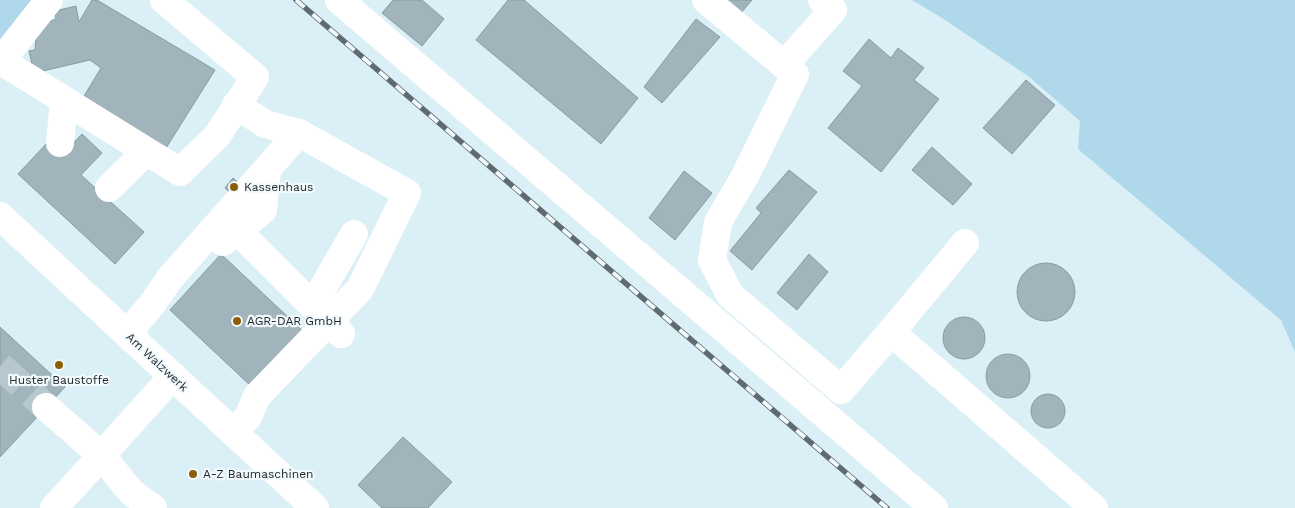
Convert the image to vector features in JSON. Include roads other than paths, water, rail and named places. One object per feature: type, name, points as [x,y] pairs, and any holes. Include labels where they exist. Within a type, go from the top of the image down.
[{"type":"street","points":[[49,0],[0,61],[180,172],[217,136],[254,77],[164,0]]},
{"type":"street","points":[[706,0],[795,74],[745,176],[718,222],[712,260],[730,295],[841,390],[965,243]]},
{"type":"street","points":[[784,65],[833,10],[822,0]]},
{"type":"street","points":[[356,5],[934,508]]},
{"type":"street","points":[[60,143],[64,101]]},
{"type":"street","points":[[236,105],[265,124],[299,133],[407,193],[360,289],[256,396],[241,425]]},
{"type":"street","points":[[127,334],[153,304],[170,278],[299,133]]},
{"type":"street","points":[[109,188],[146,152]]},
{"type":"street","points":[[153,304],[177,290],[217,247],[263,210],[267,169]]},
{"type":"street","name":"Am Walzwerk","points":[[0,216],[174,376],[241,425],[315,508]]},
{"type":"street","points":[[237,232],[266,273],[326,323]]},
{"type":"street","points":[[326,323],[354,234]]},
{"type":"street","points":[[891,332],[1094,508]]},
{"type":"street","points":[[54,508],[174,376]]},
{"type":"street","points":[[46,407],[102,456],[131,492],[153,508]]},
{"type":"tunnel","points":[[0,366],[46,407]]},
{"type":"railway","points":[[296,0],[887,508]]},
{"type":"place","name":"Kassenhaus","points":[[234,187]]},
{"type":"place","name":"AGR-DAR GmbH","points":[[237,321]]},
{"type":"place","name":"Huster Baustoffe","points":[[59,365]]},
{"type":"place","name":"A-Z Baumaschinen","points":[[193,474]]}]
